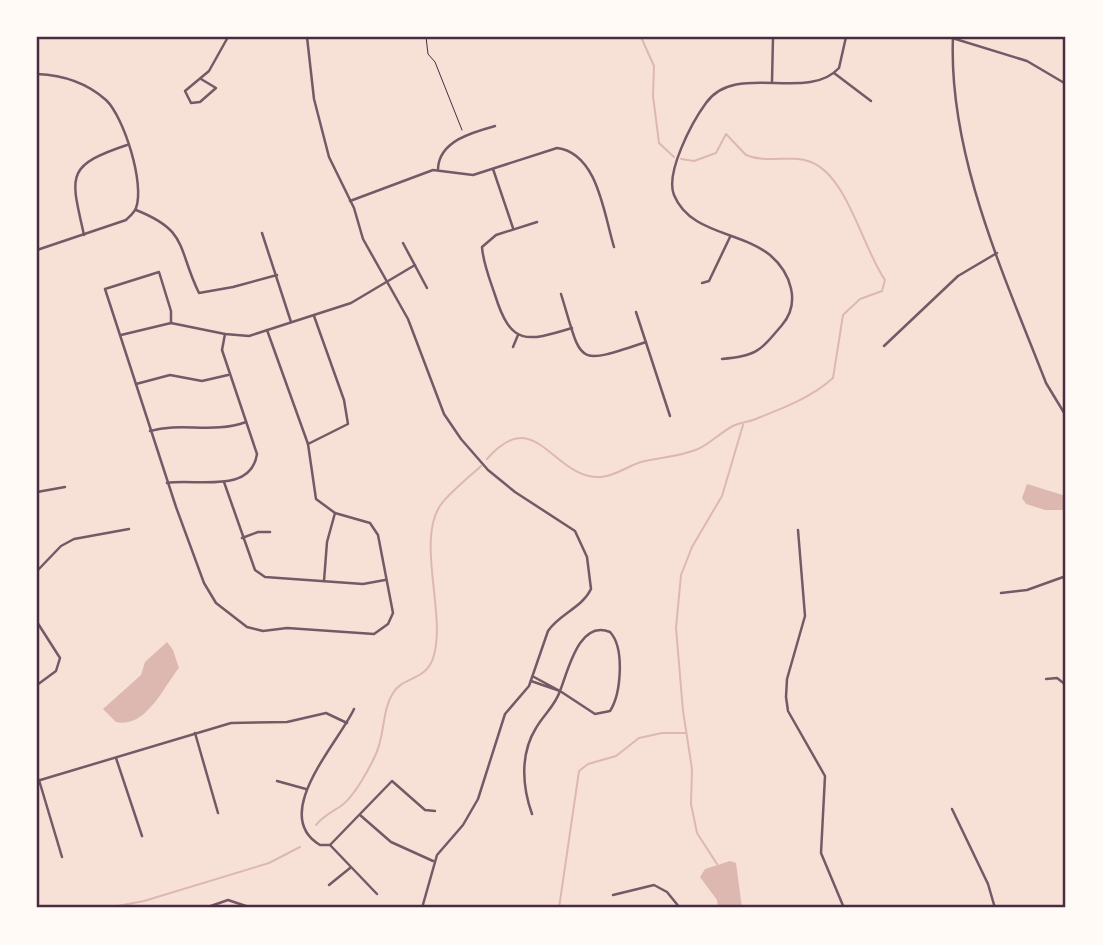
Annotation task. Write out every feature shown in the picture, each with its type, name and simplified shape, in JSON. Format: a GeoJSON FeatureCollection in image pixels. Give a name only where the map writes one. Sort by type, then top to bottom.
{"type":"FeatureCollection","features":[{"type":"Feature","properties":{"kind":"street"},"geometry":{"type":"LineString","coordinates":[[201,79],[216,88],[193,104],[185,96],[185,91],[201,79],[220,55],[228,37]]}},
{"type":"Feature","properties":{"kind":"street"},"geometry":{"type":"LineString","coordinates":[[307,37],[314,99],[334,169],[351,201],[363,239],[408,319],[444,414],[488,470],[516,492],[567,524],[581,539],[591,589],[584,600],[553,623],[525,694],[505,715],[478,799],[435,862],[422,908]]}},
{"type":"Feature","properties":{"kind":"street"},"geometry":{"type":"LineString","coordinates":[[772,82],[773,37]]}},
{"type":"Feature","properties":{"kind":"street"},"geometry":{"type":"LineString","coordinates":[[722,359],[759,352],[786,320],[794,298],[792,287],[770,256],[689,218],[674,197],[671,173],[707,100],[738,85],[772,82],[814,83],[834,73],[841,62],[846,37]]}},
{"type":"Feature","properties":{"kind":"street"},"geometry":{"type":"LineString","coordinates":[[1066,84],[1027,61],[951,37],[955,105],[963,156],[1046,383],[1066,416]]}},
{"type":"Feature","properties":{"kind":"street"},"geometry":{"type":"LineString","coordinates":[[834,73],[871,101]]}},
{"type":"Feature","properties":{"kind":"street"},"geometry":{"type":"LineString","coordinates":[[37,74],[68,78],[104,99],[117,113],[137,178],[136,210],[126,220],[37,250]]}},
{"type":"Feature","properties":{"kind":"street"},"geometry":{"type":"LineString","coordinates":[[438,169],[440,160],[450,146],[465,135],[495,126]]}},
{"type":"Feature","properties":{"kind":"street"},"geometry":{"type":"LineString","coordinates":[[84,235],[73,190],[77,174],[87,160],[128,144]]}},
{"type":"Feature","properties":{"kind":"street"},"geometry":{"type":"LineString","coordinates":[[351,201],[438,169],[466,175],[557,148],[576,155],[592,177],[614,247]]}},
{"type":"Feature","properties":{"kind":"street"},"geometry":{"type":"LineString","coordinates":[[493,169],[513,230]]}},
{"type":"Feature","properties":{"kind":"street"},"geometry":{"type":"LineString","coordinates":[[136,210],[171,228],[180,240],[199,293],[277,275]]}},
{"type":"Feature","properties":{"kind":"street"},"geometry":{"type":"LineString","coordinates":[[537,222],[491,237],[482,250],[501,315],[518,335],[537,339],[572,328]]}},
{"type":"Feature","properties":{"kind":"street"},"geometry":{"type":"LineString","coordinates":[[262,233],[291,322]]}},
{"type":"Feature","properties":{"kind":"street"},"geometry":{"type":"LineString","coordinates":[[702,283],[709,281],[730,237]]}},
{"type":"Feature","properties":{"kind":"street"},"geometry":{"type":"LineString","coordinates":[[403,243],[427,288]]}},
{"type":"Feature","properties":{"kind":"street"},"geometry":{"type":"LineString","coordinates":[[884,346],[958,275],[998,253]]}},
{"type":"Feature","properties":{"kind":"street"},"geometry":{"type":"LineString","coordinates":[[121,335],[171,323],[225,334],[248,335],[352,303],[415,265]]}},
{"type":"Feature","properties":{"kind":"street"},"geometry":{"type":"LineString","coordinates":[[171,323],[171,311],[159,272],[105,289],[167,483],[204,583],[216,603],[247,627],[262,631],[287,628],[374,634],[388,624],[393,613],[378,535],[370,523],[335,513],[316,499],[308,444],[267,330]]}},
{"type":"Feature","properties":{"kind":"street"},"geometry":{"type":"LineString","coordinates":[[561,294],[582,353],[593,358],[646,342]]}},
{"type":"Feature","properties":{"kind":"street"},"geometry":{"type":"LineString","coordinates":[[636,312],[670,416]]}},
{"type":"Feature","properties":{"kind":"street"},"geometry":{"type":"LineString","coordinates":[[308,444],[348,424],[344,400],[314,315]]}},
{"type":"Feature","properties":{"kind":"street"},"geometry":{"type":"LineString","coordinates":[[167,483],[185,480],[224,482],[249,472],[255,464],[257,454],[222,351],[225,334]]}},
{"type":"Feature","properties":{"kind":"street"},"geometry":{"type":"LineString","coordinates":[[513,348],[518,335]]}},
{"type":"Feature","properties":{"kind":"street"},"geometry":{"type":"LineString","coordinates":[[136,384],[170,375],[202,381],[229,374]]}},
{"type":"Feature","properties":{"kind":"street"},"geometry":{"type":"LineString","coordinates":[[150,431],[162,427],[218,429],[246,422]]}},
{"type":"Feature","properties":{"kind":"street"},"geometry":{"type":"LineString","coordinates":[[224,482],[255,570],[265,577],[363,584],[385,580]]}},
{"type":"Feature","properties":{"kind":"street"},"geometry":{"type":"LineString","coordinates":[[37,492],[65,487]]}},
{"type":"Feature","properties":{"kind":"street"},"geometry":{"type":"LineString","coordinates":[[324,581],[327,542],[335,513]]}},
{"type":"Feature","properties":{"kind":"street"},"geometry":{"type":"LineString","coordinates":[[37,571],[61,546],[74,539],[129,528]]}},
{"type":"Feature","properties":{"kind":"street"},"geometry":{"type":"LineString","coordinates":[[798,530],[805,616],[787,679],[786,697],[788,711],[825,776],[821,853],[844,908]]}},
{"type":"Feature","properties":{"kind":"street"},"geometry":{"type":"LineString","coordinates":[[242,538],[258,532],[270,532]]}},
{"type":"Feature","properties":{"kind":"street"},"geometry":{"type":"LineString","coordinates":[[1001,593],[1027,590],[1066,576]]}},
{"type":"Feature","properties":{"kind":"street"},"geometry":{"type":"LineString","coordinates":[[37,622],[60,658],[55,671],[37,685]]}},
{"type":"Feature","properties":{"kind":"street"},"geometry":{"type":"LineString","coordinates":[[532,679],[559,691],[595,714],[610,711],[617,692],[618,647],[610,632],[596,630],[587,634],[571,660],[559,691],[553,708],[534,731],[522,776],[532,814]]}},
{"type":"Feature","properties":{"kind":"street"},"geometry":{"type":"LineString","coordinates":[[1046,679],[1057,678],[1066,685]]}},
{"type":"Feature","properties":{"kind":"street"},"geometry":{"type":"LineString","coordinates":[[354,709],[306,789],[301,811],[304,829],[314,841],[330,845],[377,894]]}},
{"type":"Feature","properties":{"kind":"street"},"geometry":{"type":"LineString","coordinates":[[62,857],[38,780],[231,723],[287,722],[317,713],[335,716],[347,723]]}},
{"type":"Feature","properties":{"kind":"street"},"geometry":{"type":"LineString","coordinates":[[195,733],[218,813]]}},
{"type":"Feature","properties":{"kind":"street"},"geometry":{"type":"LineString","coordinates":[[116,758],[142,836]]}},
{"type":"Feature","properties":{"kind":"street"},"geometry":{"type":"LineString","coordinates":[[330,845],[392,781],[425,810],[435,811]]}},
{"type":"Feature","properties":{"kind":"street"},"geometry":{"type":"LineString","coordinates":[[277,782],[306,789]]}},
{"type":"Feature","properties":{"kind":"street"},"geometry":{"type":"LineString","coordinates":[[952,809],[988,884],[995,908]]}},
{"type":"Feature","properties":{"kind":"street"},"geometry":{"type":"LineString","coordinates":[[360,815],[391,842],[435,862]]}},
{"type":"Feature","properties":{"kind":"street"},"geometry":{"type":"LineString","coordinates":[[329,885],[350,868]]}},
{"type":"Feature","properties":{"kind":"street"},"geometry":{"type":"LineString","coordinates":[[613,895],[654,885],[667,892],[680,908]]}},
{"type":"Feature","properties":{"kind":"street"},"geometry":{"type":"LineString","coordinates":[[205,908],[228,900],[252,908]]}},
{"type":"Feature","properties":{"kind":"path"},"geometry":{"type":"LineString","coordinates":[[426,37],[428,54],[435,62],[465,135]]}},
{"type":"Feature","properties":{"kind":"shaded area"},"geometry":{"type":"Polygon","coordinates":[[[1027,484],[1066,496],[1066,510],[1045,510],[1026,504],[1022,498],[1027,484]]]}},
{"type":"Feature","properties":{"kind":"shaded area"},"geometry":{"type":"Polygon","coordinates":[[[167,642],[179,668],[145,713],[127,722],[116,722],[103,709],[141,675],[145,662],[167,642]]]}},
{"type":"Feature","properties":{"kind":"shaded area"},"geometry":{"type":"Polygon","coordinates":[[[730,861],[736,863],[742,908],[718,908],[717,900],[700,877],[705,869],[730,861]]]}},
{"type":"Feature","properties":{"kind":"waterway"},"geometry":{"type":"LineString","coordinates":[[641,37],[654,66],[653,96],[659,143],[674,157]]}},
{"type":"Feature","properties":{"kind":"waterway"},"geometry":{"type":"LineString","coordinates":[[487,459],[504,444],[519,438],[532,440],[584,475],[606,476],[641,462],[698,449],[733,426],[785,407],[833,378],[843,315],[860,299],[882,291],[885,280],[835,182],[824,170],[811,162],[762,159],[746,155],[726,134],[716,153],[694,161],[681,159]]}},
{"type":"Feature","properties":{"kind":"waterway"},"geometry":{"type":"LineString","coordinates":[[717,864],[697,833],[691,804],[692,769],[683,711],[676,628],[681,575],[692,547],[722,496],[743,425]]}},
{"type":"Feature","properties":{"kind":"waterway"},"geometry":{"type":"LineString","coordinates":[[316,825],[346,802],[365,775],[379,746],[387,707],[393,693],[431,664],[437,638],[431,555],[434,518],[446,498],[481,466]]}},
{"type":"Feature","properties":{"kind":"waterway"},"geometry":{"type":"LineString","coordinates":[[559,908],[579,771],[588,764],[616,756],[639,738],[662,733],[686,733]]}},
{"type":"Feature","properties":{"kind":"waterway"},"geometry":{"type":"LineString","coordinates":[[107,908],[144,901],[269,863],[300,847]]}}]}
